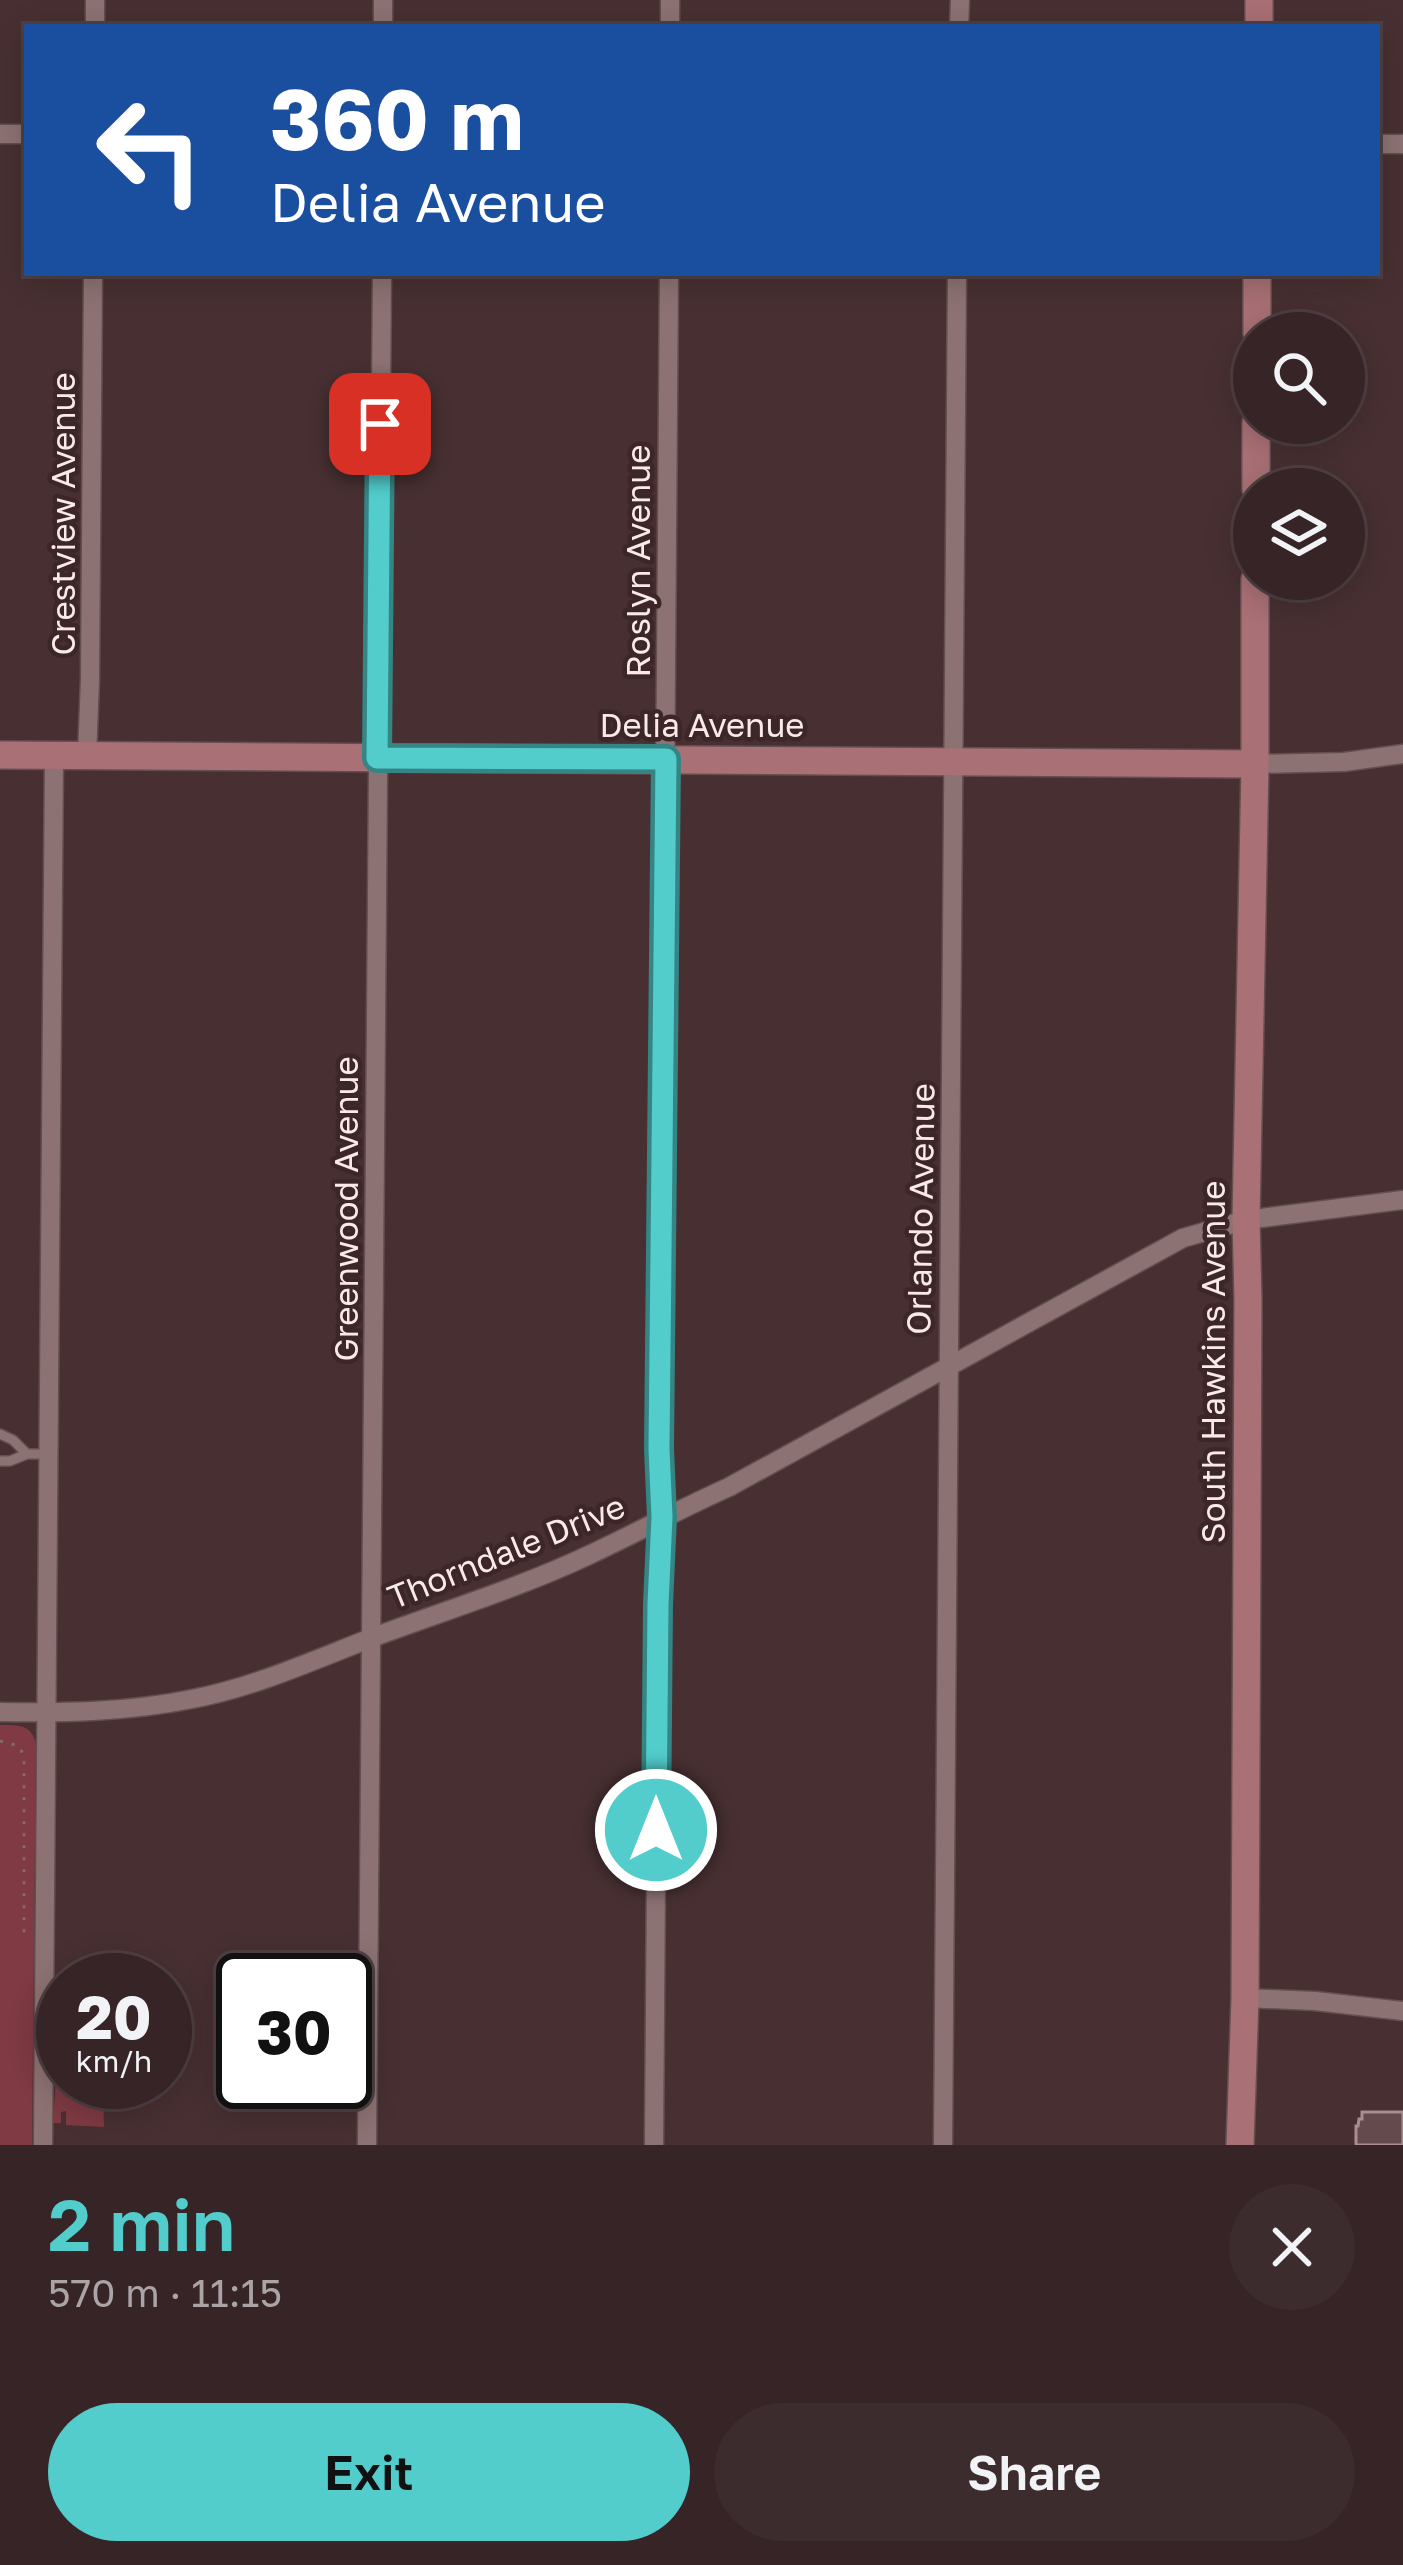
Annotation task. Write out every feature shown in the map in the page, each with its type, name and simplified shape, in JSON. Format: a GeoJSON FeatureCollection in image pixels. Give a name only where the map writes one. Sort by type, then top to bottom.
{"type":"FeatureCollection","features":[{"type":"Feature","properties":{"kind":"main road"},"geometry":{"type":"LineString","coordinates":[[1257,276],[1257,312]]}},
{"type":"Feature","properties":{"kind":"main road","name":"South Hawkins Avenue"},"geometry":{"type":"LineString","coordinates":[[1240,2145],[1255,600]]}},
{"type":"Feature","properties":{"kind":"main road","name":"Delia Avenue"},"geometry":{"type":"LineString","coordinates":[[0,755],[1255,764]]}},
{"type":"Feature","properties":{"kind":"street","name":"Crestview Avenue"},"geometry":{"type":"LineString","coordinates":[[86,756],[93,276]]}},
{"type":"Feature","properties":{"kind":"street","name":"Greenwood Avenue"},"geometry":{"type":"LineString","coordinates":[[367,2145],[382,276]]}},
{"type":"Feature","properties":{"kind":"street","name":"Roslyn Avenue"},"geometry":{"type":"LineString","coordinates":[[654,2145],[669,276]]}},
{"type":"Feature","properties":{"kind":"street","name":"Orlando Avenue"},"geometry":{"type":"LineString","coordinates":[[943,2145],[957,276]]}},
{"type":"Feature","properties":{"kind":"street","name":"Delia Avenue"},"geometry":{"type":"LineString","coordinates":[[1255,764],[1344,762],[1403,754]]}},
{"type":"Feature","properties":{"kind":"street"},"geometry":{"type":"LineString","coordinates":[[43,2145],[54,756]]}},
{"type":"Feature","properties":{"kind":"street","name":"Thorndale Drive"},"geometry":{"type":"LineString","coordinates":[[0,1712],[120,1710],[198,1699],[526,1582],[729,1487],[1183,1238],[1246,1220],[1403,1200]]}},
{"type":"Feature","properties":{"kind":"street"},"geometry":{"type":"LineString","coordinates":[[1245,1998],[1403,2011]]}},
{"type":"Feature","properties":{"kind":"lane"},"geometry":{"type":"LineString","coordinates":[[0,1434],[27,1454]]}},
{"type":"Feature","properties":{"kind":"lane"},"geometry":{"type":"LineString","coordinates":[[0,1461],[48,1454]]}},
{"type":"Feature","properties":{"kind":"path"},"geometry":{"type":"LineString","coordinates":[[0,1741],[19,1746],[24,1756],[24,1934]]}},
{"type":"Feature","properties":{"kind":"shaded area"},"geometry":{"type":"Polygon","coordinates":[[[0,1725],[27,1729],[36,1743],[32,2145],[0,2145],[0,1725]]]}},
{"type":"Feature","properties":{"kind":"shaded area"},"geometry":{"type":"Polygon","coordinates":[[[54,2109],[104,2109],[104,2127],[66,2125],[66,2111],[61,2112],[61,2123],[53,2123],[54,2109]]]}},
{"type":"Feature","properties":{"kind":"building"},"geometry":{"type":"Polygon","coordinates":[[[1362,2112],[1403,2112],[1403,2145],[1356,2145],[1362,2112]]]}},
{"type":"Feature","properties":{"kind":"route"},"geometry":{"type":"LineString","coordinates":[[380,424],[377,758],[666,759],[656,1830]]}}]}
